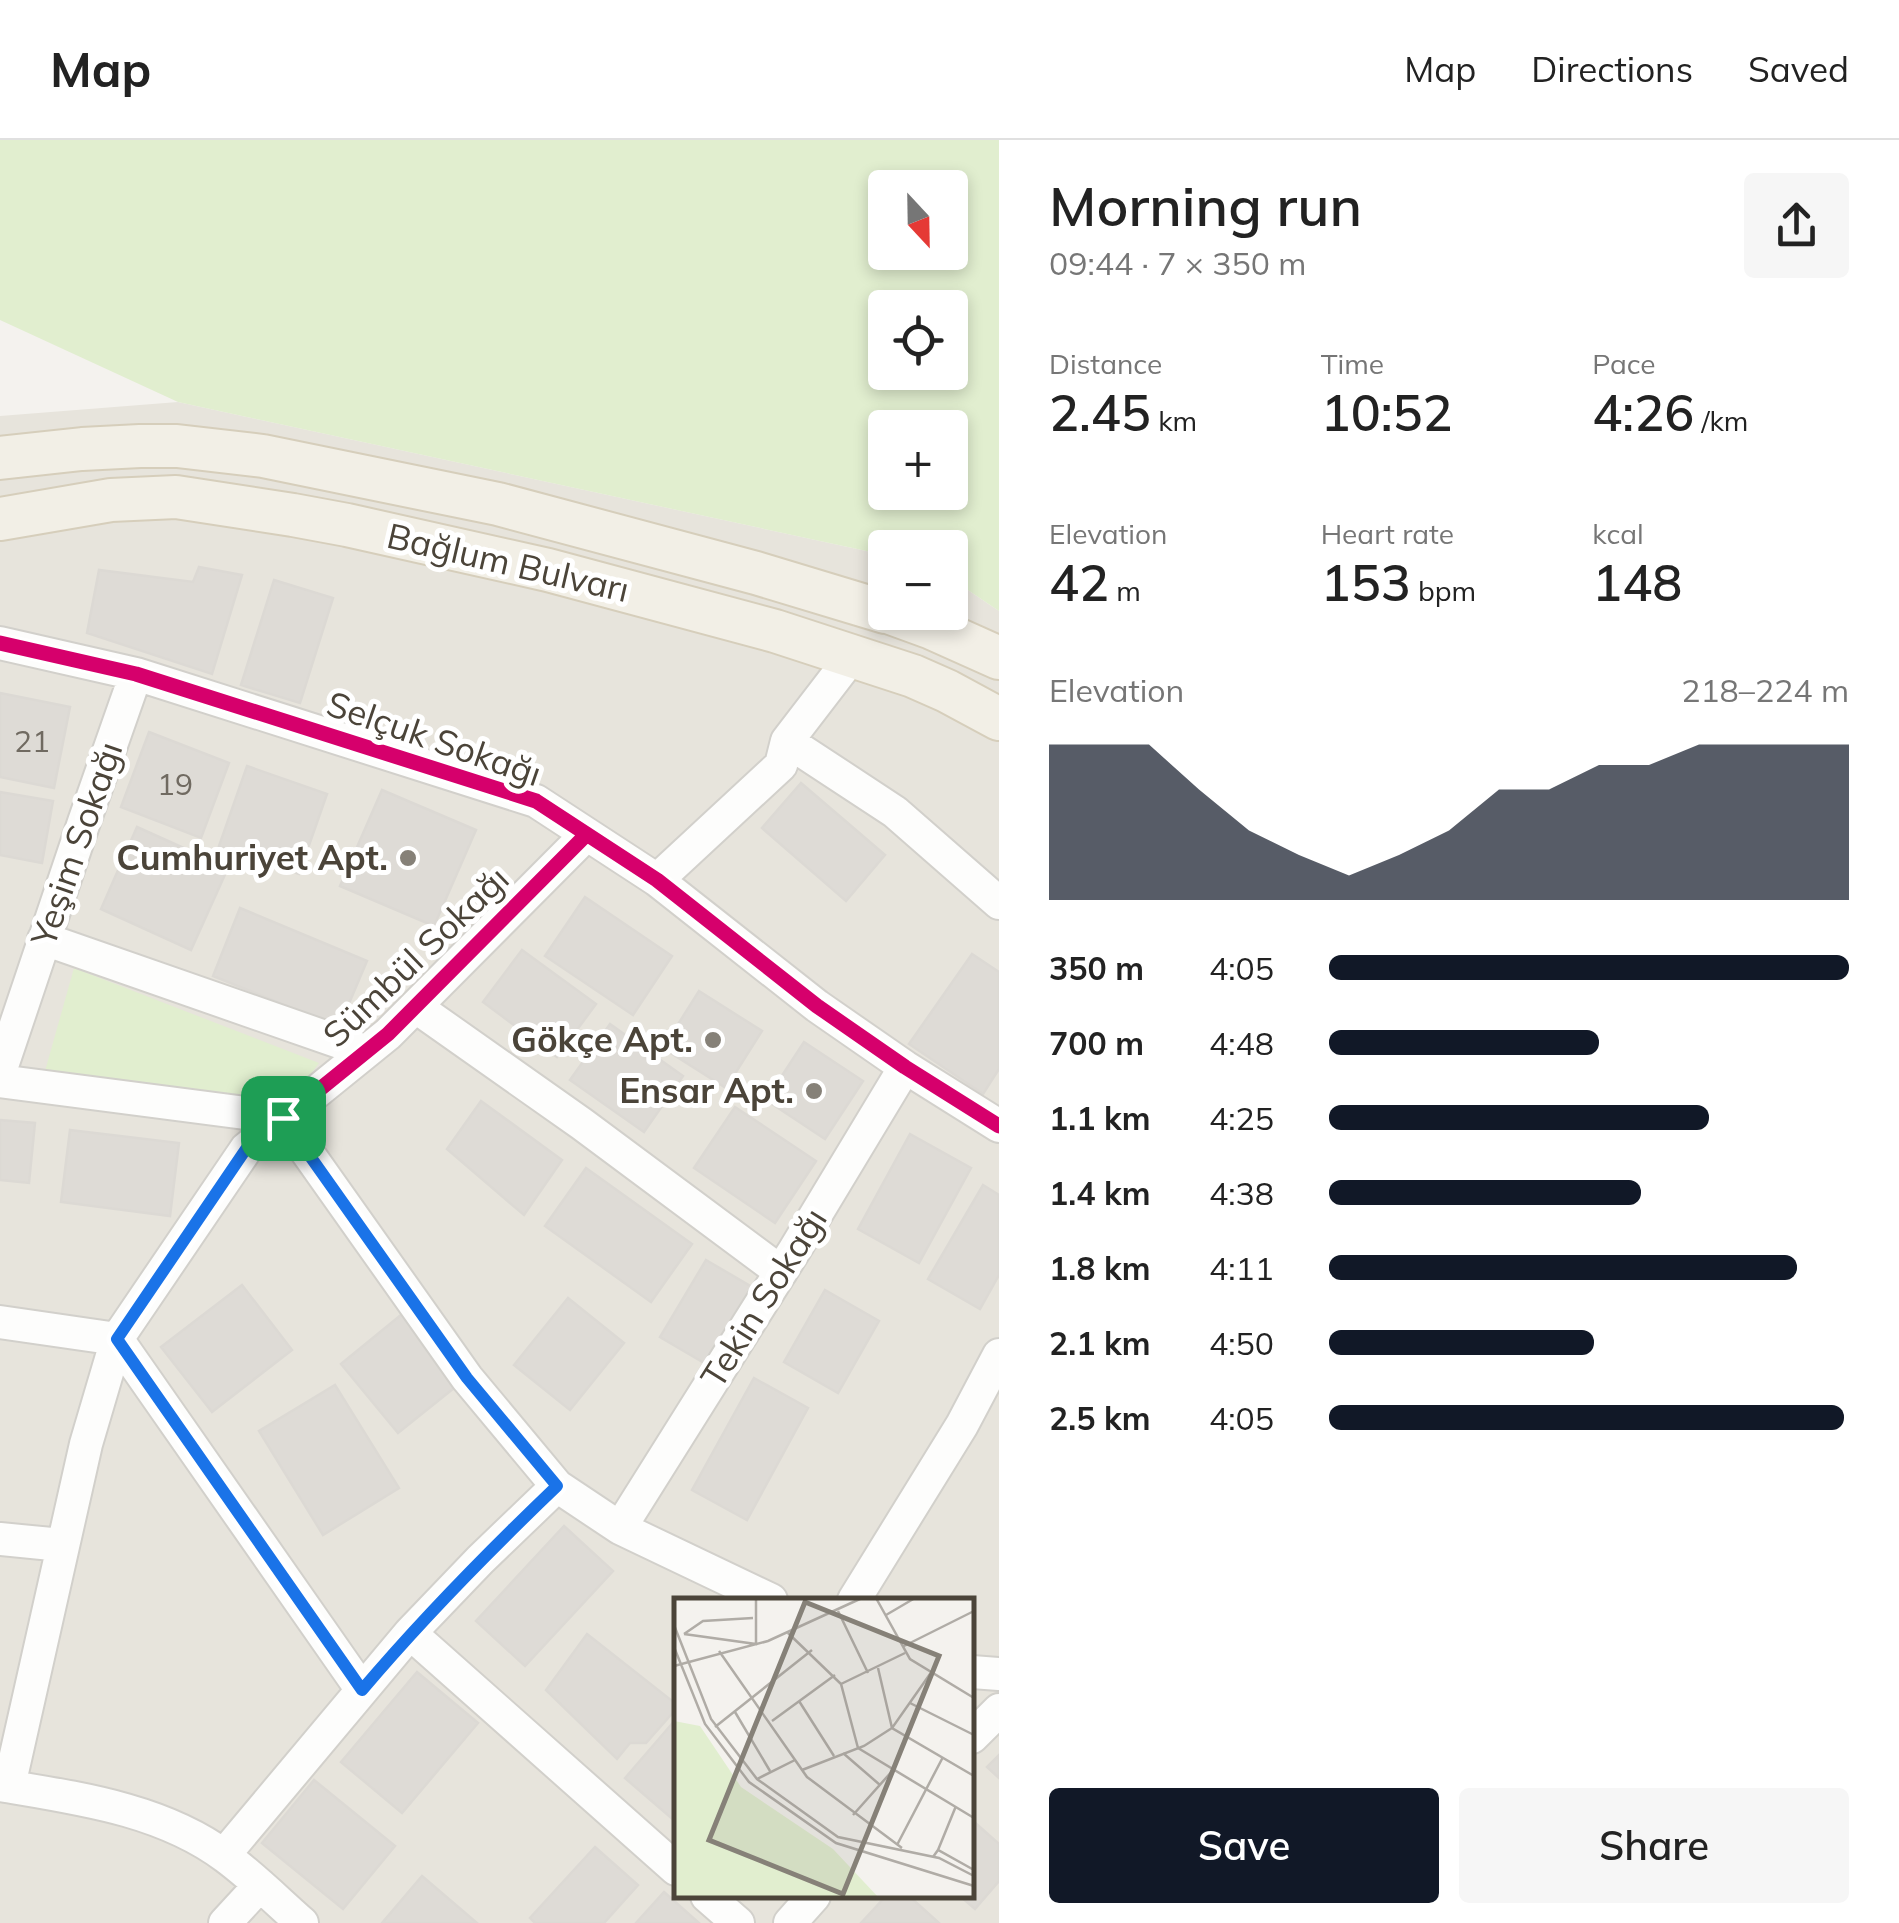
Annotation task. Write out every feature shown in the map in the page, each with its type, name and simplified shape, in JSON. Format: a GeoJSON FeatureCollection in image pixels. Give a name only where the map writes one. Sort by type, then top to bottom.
{"type":"FeatureCollection","features":[{"type":"Feature","properties":{"kind":"main road","name":"Bağlum Bulvarı"},"geometry":{"type":"LineString","coordinates":[[0,458],[140,446],[263,456],[498,504],[868,607]]}},
{"type":"Feature","properties":{"kind":"main road","name":"Bağlum Bulvarı"},"geometry":{"type":"LineString","coordinates":[[0,519],[111,500],[176,498],[293,514],[548,570],[775,630],[947,690],[999,719]]}},
{"type":"Feature","properties":{"kind":"main road","name":"Bağlum Bulvarı"},"geometry":{"type":"LineString","coordinates":[[936,630],[999,658]]}},
{"type":"Feature","properties":{"kind":"street","name":"Selçuk Sokağı"},"geometry":{"type":"LineString","coordinates":[[0,643],[136,674],[536,801],[657,880],[817,1006],[999,1126]]}},
{"type":"Feature","properties":{"kind":"street"},"geometry":{"type":"LineString","coordinates":[[657,880],[782,765],[787,741],[853,655]]}},
{"type":"Feature","properties":{"kind":"street","name":"Yeşim Sokağı"},"geometry":{"type":"LineString","coordinates":[[0,1072],[136,674]]}},
{"type":"Feature","properties":{"kind":"street"},"geometry":{"type":"LineString","coordinates":[[787,741],[895,812],[999,902]]}},
{"type":"Feature","properties":{"kind":"street","name":"Sümbül Sokağı"},"geometry":{"type":"LineString","coordinates":[[5,1785],[86,1444],[117,1339],[246,1149],[388,1034],[586,835]]}},
{"type":"Feature","properties":{"kind":"street"},"geometry":{"type":"LineString","coordinates":[[44,939],[365,1051]]}},
{"type":"Feature","properties":{"kind":"street"},"geometry":{"type":"LineString","coordinates":[[416,1006],[781,1272]]}},
{"type":"Feature","properties":{"kind":"street","name":"Tekin Sokağı"},"geometry":{"type":"LineString","coordinates":[[620,1528],[905,1067]]}},
{"type":"Feature","properties":{"kind":"street"},"geometry":{"type":"LineString","coordinates":[[0,1080],[283,1118],[467,1378],[557,1486],[620,1528],[766,1598]]}},
{"type":"Feature","properties":{"kind":"street"},"geometry":{"type":"LineString","coordinates":[[0,1322],[117,1339],[362,1690]]}},
{"type":"Feature","properties":{"kind":"street"},"geometry":{"type":"LineString","coordinates":[[855,1598],[962,1425],[999,1355]]}},
{"type":"Feature","properties":{"kind":"street"},"geometry":{"type":"LineString","coordinates":[[224,1855],[410,1634],[557,1486]]}},
{"type":"Feature","properties":{"kind":"street"},"geometry":{"type":"LineString","coordinates":[[0,1539],[62,1546]]}},
{"type":"Feature","properties":{"kind":"street"},"geometry":{"type":"LineString","coordinates":[[410,1634],[674,1867]]}},
{"type":"Feature","properties":{"kind":"street"},"geometry":{"type":"LineString","coordinates":[[974,1672],[999,1674]]}},
{"type":"Feature","properties":{"kind":"street"},"geometry":{"type":"LineString","coordinates":[[974,1735],[999,1710]]}},
{"type":"Feature","properties":{"kind":"street"},"geometry":{"type":"LineString","coordinates":[[5,1785],[87,1800],[178,1829],[224,1855],[302,1923]]}},
{"type":"Feature","properties":{"kind":"street"},"geometry":{"type":"LineString","coordinates":[[226,1923],[260,1885]]}},
{"type":"Feature","properties":{"kind":"street"},"geometry":{"type":"LineString","coordinates":[[709,1898],[738,1923]]}},
{"type":"Feature","properties":{"kind":"street"},"geometry":{"type":"LineString","coordinates":[[790,1923],[812,1898]]}},
{"type":"Feature","properties":{"kind":"shaded area"},"geometry":{"type":"Polygon","coordinates":[[[178,402],[868,551],[868,630],[968,630],[968,590],[999,611],[999,1923],[0,1923],[0,416],[178,402]]]}},
{"type":"Feature","properties":{"kind":"green space"},"geometry":{"type":"Polygon","coordinates":[[[0,140],[999,140],[999,611],[968,590],[968,530],[868,530],[868,551],[178,402],[0,320],[0,140]]]}},
{"type":"Feature","properties":{"kind":"green space"},"geometry":{"type":"Polygon","coordinates":[[[74,968],[319,1063],[299,1090],[276,1100],[45,1071],[74,968]]]}},
{"type":"Feature","properties":{"kind":"building"},"geometry":{"type":"Polygon","coordinates":[[[199,567],[242,575],[212,674],[87,633],[99,570],[193,582],[199,567]]]}},
{"type":"Feature","properties":{"kind":"building"},"geometry":{"type":"Polygon","coordinates":[[[274,580],[333,598],[300,703],[241,685],[274,580]]]}},
{"type":"Feature","properties":{"kind":"building"},"geometry":{"type":"Polygon","coordinates":[[[0,693],[70,707],[54,788],[0,777],[0,693]]]}},
{"type":"Feature","properties":{"kind":"building"},"geometry":{"type":"Polygon","coordinates":[[[149,732],[229,763],[201,838],[121,807],[149,732]]]}},
{"type":"Feature","properties":{"kind":"building"},"geometry":{"type":"Polygon","coordinates":[[[247,766],[327,794],[299,874],[219,846],[247,766]]]}},
{"type":"Feature","properties":{"kind":"building"},"geometry":{"type":"Polygon","coordinates":[[[801,783],[885,855],[846,901],[762,828],[801,783]]]}},
{"type":"Feature","properties":{"kind":"building","name":"Cumhuriyet Apt."},"geometry":{"type":"Polygon","coordinates":[[[382,790],[476,830],[434,926],[340,886],[382,790]]]}},
{"type":"Feature","properties":{"kind":"building"},"geometry":{"type":"Polygon","coordinates":[[[0,792],[53,801],[42,863],[0,855],[0,792]]]}},
{"type":"Feature","properties":{"kind":"building"},"geometry":{"type":"Polygon","coordinates":[[[137,827],[228,868],[191,950],[101,909],[137,827]]]}},
{"type":"Feature","properties":{"kind":"building"},"geometry":{"type":"Polygon","coordinates":[[[585,897],[672,956],[633,1015],[545,956],[585,897]]]}},
{"type":"Feature","properties":{"kind":"building"},"geometry":{"type":"Polygon","coordinates":[[[240,908],[367,961],[339,1027],[213,976],[240,908]]]}},
{"type":"Feature","properties":{"kind":"building"},"geometry":{"type":"Polygon","coordinates":[[[522,950],[596,1004],[557,1057],[483,1002],[522,950]]]}},
{"type":"Feature","properties":{"kind":"building"},"geometry":{"type":"Polygon","coordinates":[[[972,954],[999,972],[999,1069],[983,1094],[909,1044],[972,954]]]}},
{"type":"Feature","properties":{"kind":"building","name":"Gökçe Apt."},"geometry":{"type":"Polygon","coordinates":[[[699,991],[762,1031],[726,1088],[663,1048],[699,991]]]}},
{"type":"Feature","properties":{"kind":"building"},"geometry":{"type":"Polygon","coordinates":[[[610,1024],[683,1076],[644,1132],[570,1080],[610,1024]]]}},
{"type":"Feature","properties":{"kind":"building","name":"Ensar Apt."},"geometry":{"type":"Polygon","coordinates":[[[804,1042],[863,1081],[825,1139],[766,1100],[804,1042]]]}},
{"type":"Feature","properties":{"kind":"building"},"geometry":{"type":"Polygon","coordinates":[[[481,1101],[562,1160],[524,1215],[447,1149],[481,1101]]]}},
{"type":"Feature","properties":{"kind":"building"},"geometry":{"type":"Polygon","coordinates":[[[735,1107],[816,1161],[775,1223],[694,1168],[735,1107]]]}},
{"type":"Feature","properties":{"kind":"building"},"geometry":{"type":"Polygon","coordinates":[[[0,1120],[35,1123],[29,1183],[0,1180],[0,1120]]]}},
{"type":"Feature","properties":{"kind":"building"},"geometry":{"type":"Polygon","coordinates":[[[70,1130],[179,1143],[170,1216],[61,1202],[70,1130]]]}},
{"type":"Feature","properties":{"kind":"building"},"geometry":{"type":"Polygon","coordinates":[[[910,1134],[971,1168],[919,1263],[858,1229],[910,1134]]]}},
{"type":"Feature","properties":{"kind":"building"},"geometry":{"type":"Polygon","coordinates":[[[586,1168],[692,1244],[651,1302],[545,1226],[586,1168]]]}},
{"type":"Feature","properties":{"kind":"building"},"geometry":{"type":"Polygon","coordinates":[[[983,1185],[999,1195],[999,1275],[980,1309],[928,1279],[983,1185]]]}},
{"type":"Feature","properties":{"kind":"building"},"geometry":{"type":"Polygon","coordinates":[[[706,1260],[752,1287],[706,1364],[660,1337],[706,1260]]]}},
{"type":"Feature","properties":{"kind":"building"},"geometry":{"type":"Polygon","coordinates":[[[242,1285],[292,1350],[212,1412],[161,1347],[242,1285]]]}},
{"type":"Feature","properties":{"kind":"building"},"geometry":{"type":"Polygon","coordinates":[[[825,1290],[879,1321],[838,1393],[784,1362],[825,1290]]]}},
{"type":"Feature","properties":{"kind":"building"},"geometry":{"type":"Polygon","coordinates":[[[568,1298],[624,1343],[570,1410],[514,1365],[568,1298]]]}},
{"type":"Feature","properties":{"kind":"building"},"geometry":{"type":"Polygon","coordinates":[[[407,1310],[464,1380],[398,1433],[341,1364],[407,1310]]]}},
{"type":"Feature","properties":{"kind":"building"},"geometry":{"type":"Polygon","coordinates":[[[754,1378],[808,1408],[747,1520],[692,1490],[754,1378]]]}},
{"type":"Feature","properties":{"kind":"building"},"geometry":{"type":"Polygon","coordinates":[[[335,1385],[399,1488],[323,1535],[259,1431],[335,1385]]]}},
{"type":"Feature","properties":{"kind":"building"},"geometry":{"type":"Polygon","coordinates":[[[564,1526],[613,1571],[525,1666],[476,1621],[564,1526]]]}},
{"type":"Feature","properties":{"kind":"building"},"geometry":{"type":"Polygon","coordinates":[[[587,1634],[674,1702],[674,1711],[646,1743],[630,1743],[617,1759],[546,1690],[587,1634]]]}},
{"type":"Feature","properties":{"kind":"building"},"geometry":{"type":"Polygon","coordinates":[[[417,1672],[478,1723],[402,1813],[341,1762],[417,1672]]]}},
{"type":"Feature","properties":{"kind":"building"},"geometry":{"type":"Polygon","coordinates":[[[674,1721],[674,1820],[625,1778],[674,1721]]]}},
{"type":"Feature","properties":{"kind":"building"},"geometry":{"type":"Polygon","coordinates":[[[999,1755],[999,1778],[987,1767],[999,1755]]]}},
{"type":"Feature","properties":{"kind":"building"},"geometry":{"type":"Polygon","coordinates":[[[314,1780],[395,1846],[343,1909],[262,1843],[314,1780]]]}},
{"type":"Feature","properties":{"kind":"building"},"geometry":{"type":"Polygon","coordinates":[[[974,1822],[999,1844],[999,1881],[975,1909],[962,1898],[974,1898],[974,1822]]]}},
{"type":"Feature","properties":{"kind":"building"},"geometry":{"type":"Polygon","coordinates":[[[595,1847],[638,1885],[604,1923],[535,1923],[530,1918],[595,1847]]]}},
{"type":"Feature","properties":{"kind":"building"},"geometry":{"type":"Polygon","coordinates":[[[422,1876],[477,1923],[382,1923],[422,1876]]]}},
{"type":"Feature","properties":{"kind":"building"},"geometry":{"type":"Polygon","coordinates":[[[664,1892],[699,1923],[636,1923],[664,1892]]]}},
{"type":"Feature","properties":{"kind":"building"},"geometry":{"type":"Polygon","coordinates":[[[884,1898],[911,1898],[939,1923],[861,1923],[884,1898]]]}},
{"type":"Feature","properties":{"kind":"cycle path"},"geometry":{"type":"LineString","coordinates":[[0,643],[136,674],[536,801],[657,880],[817,1006],[999,1126]]}},
{"type":"Feature","properties":{"kind":"cycle path"},"geometry":{"type":"LineString","coordinates":[[362,1690],[117,1339],[246,1149],[388,1034],[586,835]]}},
{"type":"Feature","properties":{"kind":"place","name":"Cumhuriyet Apt."},"geometry":{"type":"Point","coordinates":[408,858]}},
{"type":"Feature","properties":{"kind":"place","name":"Gökçe Apt."},"geometry":{"type":"Point","coordinates":[713,1040]}},
{"type":"Feature","properties":{"kind":"place","name":"Ensar Apt."},"geometry":{"type":"Point","coordinates":[814,1091]}},
{"type":"Feature","properties":{"kind":"route"},"geometry":{"type":"LineString","coordinates":[[283,1118],[467,1378],[557,1486],[480,1560],[362,1690],[117,1339],[246,1149],[283,1118]]}}]}
